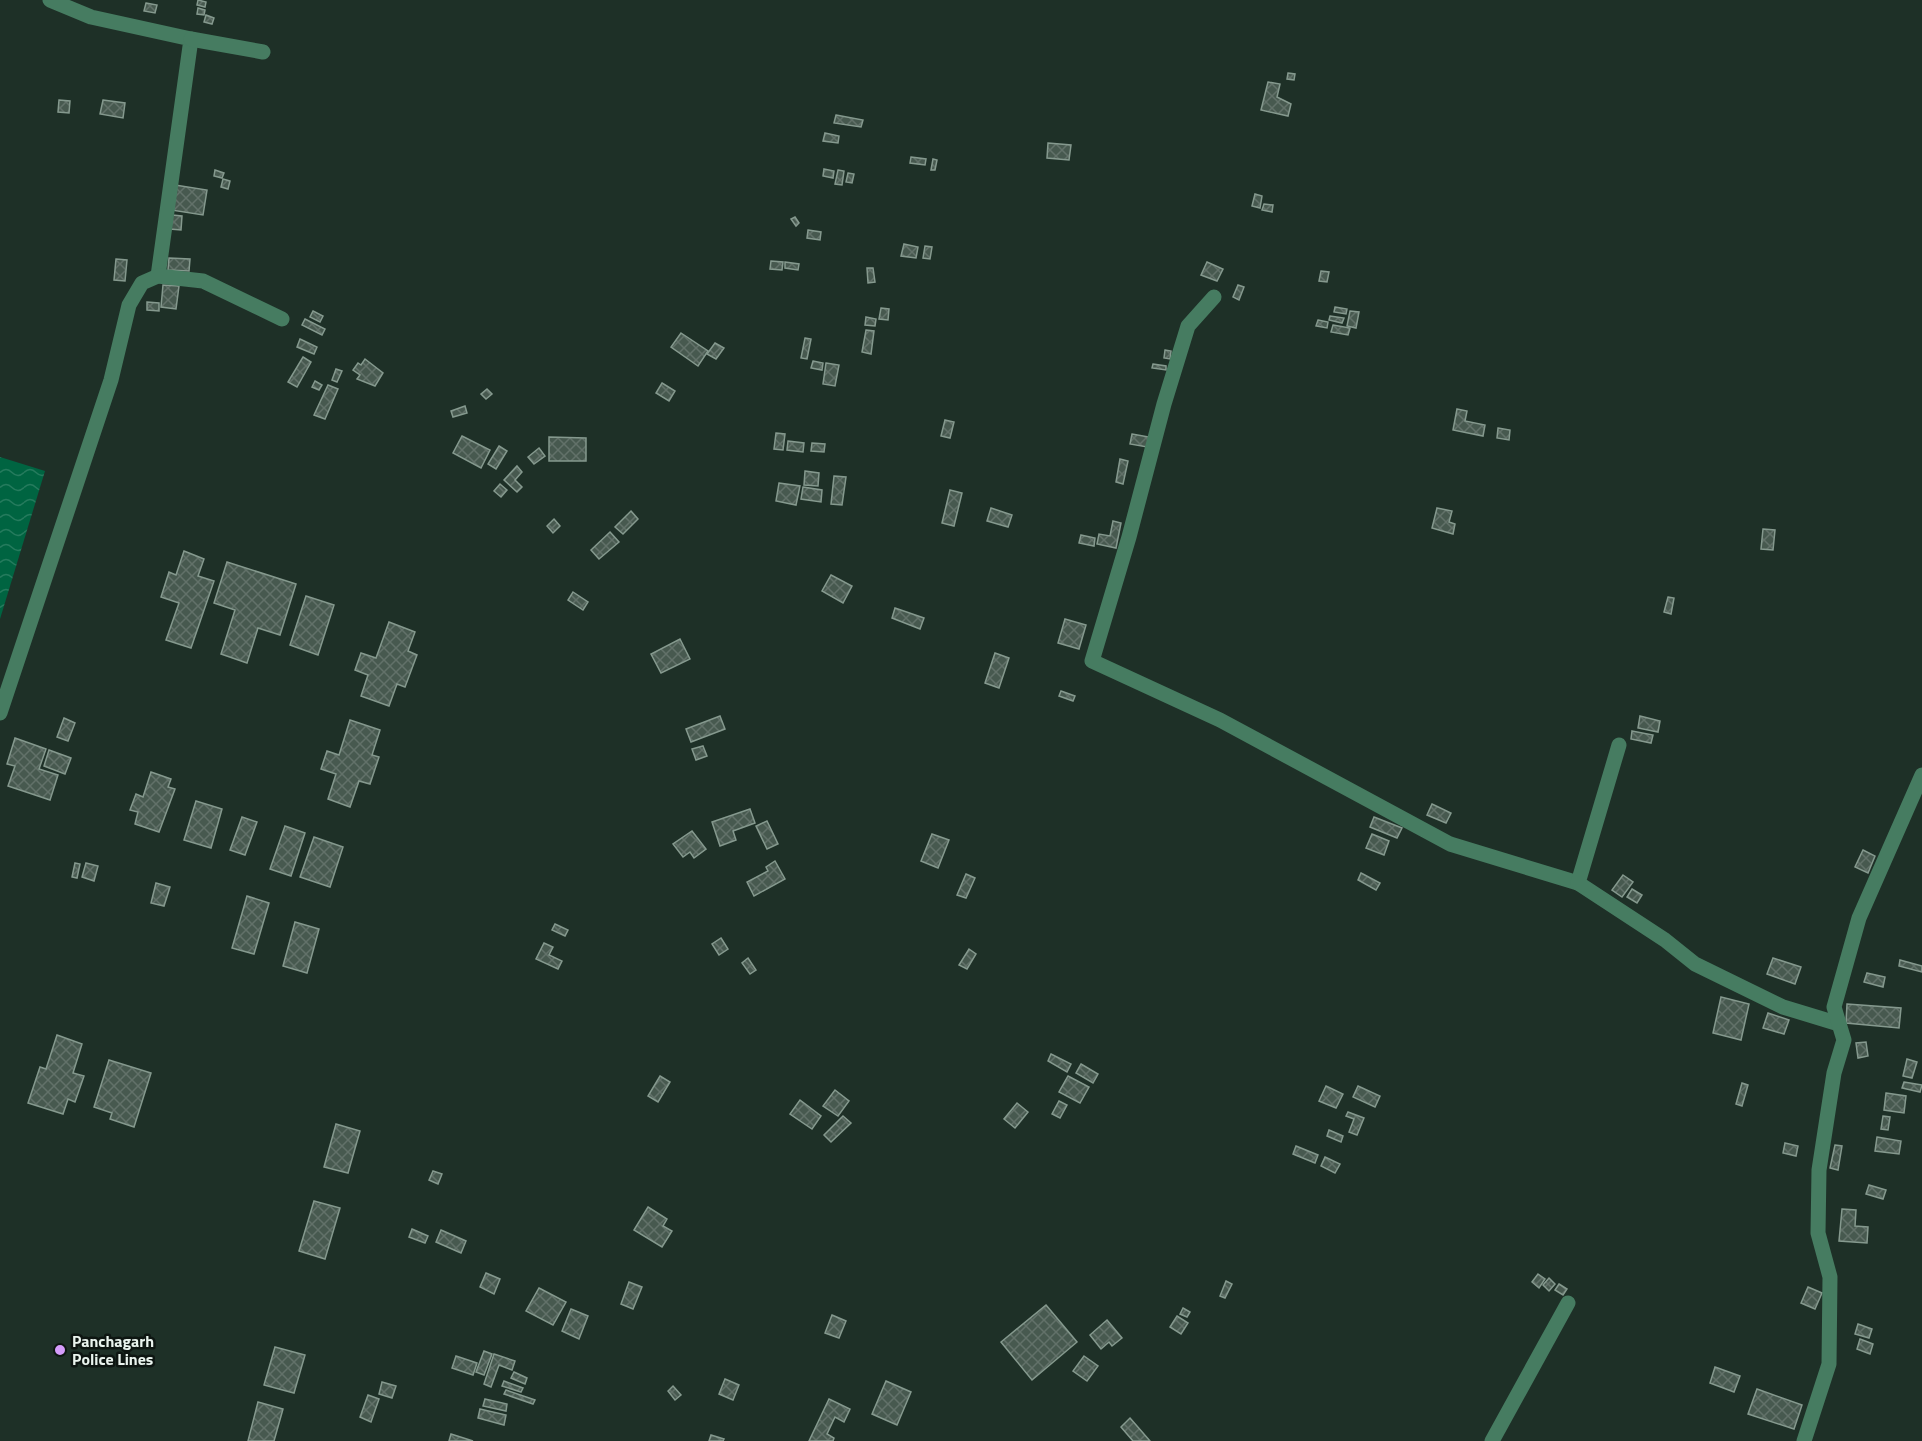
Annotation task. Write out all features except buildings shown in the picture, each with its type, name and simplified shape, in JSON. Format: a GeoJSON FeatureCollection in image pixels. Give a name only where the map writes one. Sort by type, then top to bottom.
{"type":"FeatureCollection","features":[{"type":"Feature","properties":{"kind":"street"},"geometry":{"type":"LineString","coordinates":[[50,0],[91,17],[262,52]]}},
{"type":"Feature","properties":{"kind":"street"},"geometry":{"type":"LineString","coordinates":[[158,276],[191,39]]}},
{"type":"Feature","properties":{"kind":"street"},"geometry":{"type":"LineString","coordinates":[[0,713],[111,380],[129,305],[142,283],[158,276],[203,280],[282,319]]}},
{"type":"Feature","properties":{"kind":"street"},"geometry":{"type":"LineString","coordinates":[[1214,297],[1188,326],[1092,661],[1220,720],[1450,844],[1578,883],[1665,940],[1695,964],[1783,1007],[1839,1024]]}},
{"type":"Feature","properties":{"kind":"street"},"geometry":{"type":"LineString","coordinates":[[1578,883],[1619,745]]}},
{"type":"Feature","properties":{"kind":"street"},"geometry":{"type":"LineString","coordinates":[[1804,1441],[1829,1364],[1830,1277],[1818,1233],[1819,1170],[1833,1073],[1844,1040],[1834,1007],[1859,918],[1922,775]]}},
{"type":"Feature","properties":{"kind":"street"},"geometry":{"type":"LineString","coordinates":[[1492,1441],[1568,1303]]}},
{"type":"Feature","properties":{"kind":"water"},"geometry":{"type":"Polygon","coordinates":[[[0,457],[45,471],[0,619],[0,457]]]}},
{"type":"Feature","properties":{"kind":"place","name":"Panchagarh Police Lines"},"geometry":{"type":"Point","coordinates":[60,1350]}}]}
